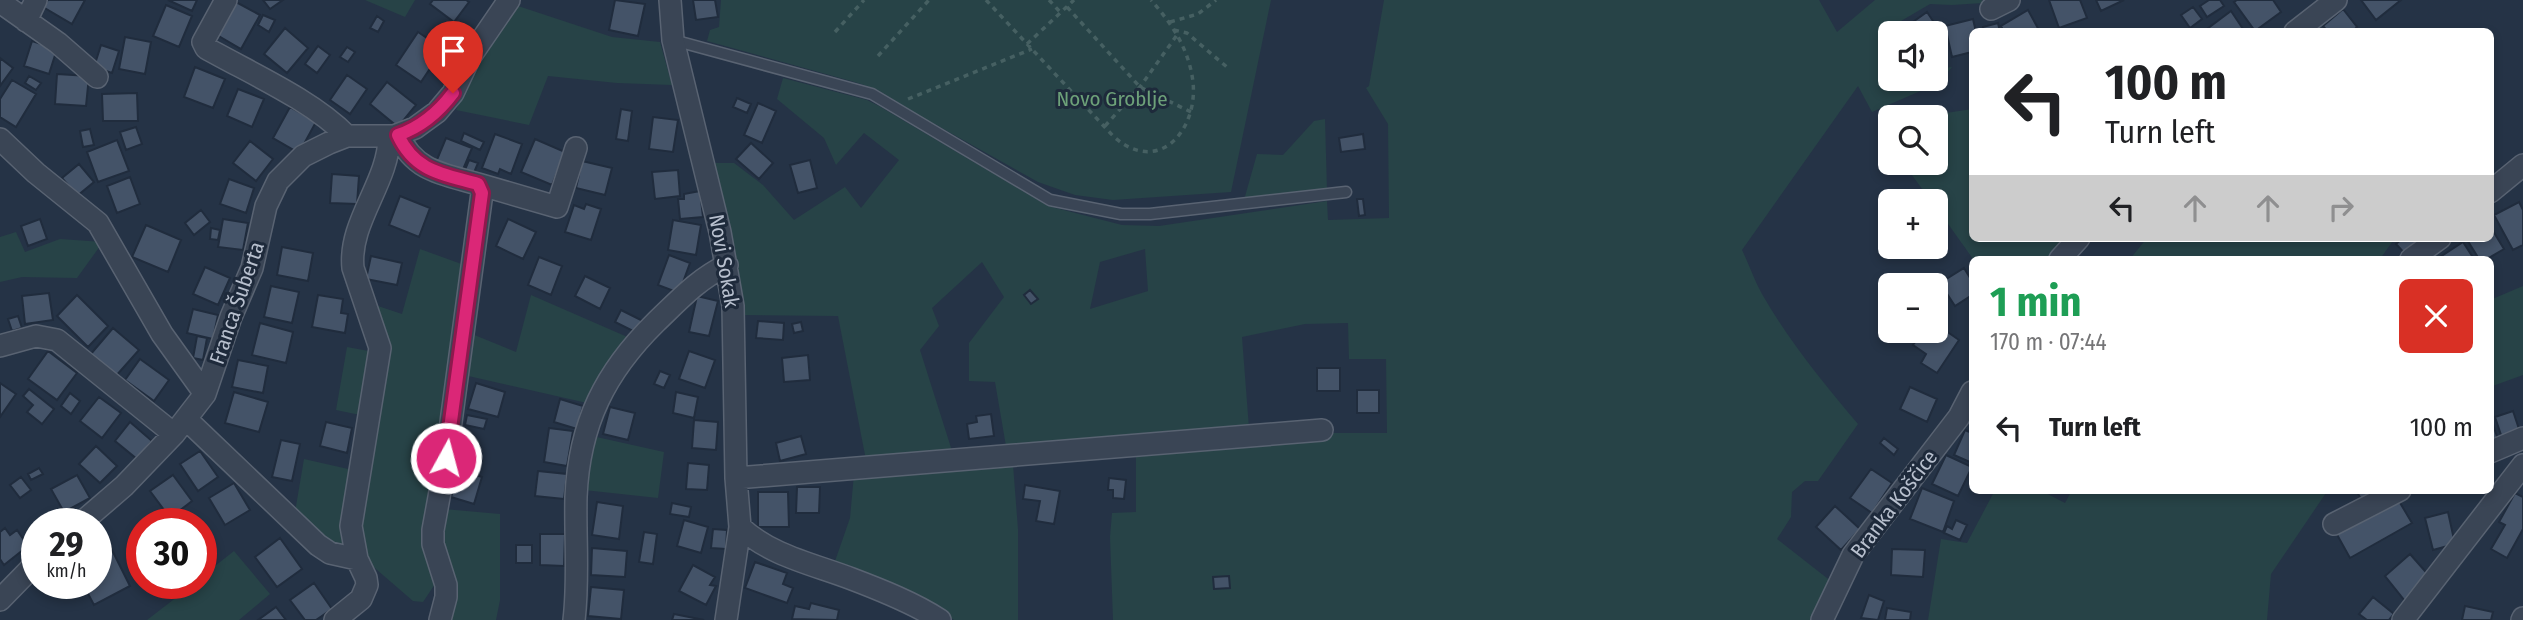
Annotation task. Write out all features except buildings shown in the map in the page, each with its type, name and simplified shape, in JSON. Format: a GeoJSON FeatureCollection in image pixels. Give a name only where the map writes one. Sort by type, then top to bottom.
{"type":"FeatureCollection","features":[{"type":"Feature","properties":{"kind":"street"},"geometry":{"type":"LineString","coordinates":[[26,21],[36,0]]}},
{"type":"Feature","properties":{"kind":"street"},"geometry":{"type":"LineString","coordinates":[[226,0],[203,42],[206,48],[314,109],[347,136]]}},
{"type":"Feature","properties":{"kind":"street"},"geometry":{"type":"LineString","coordinates":[[393,136],[420,125],[444,104],[453,93],[470,57],[509,0]]}},
{"type":"Feature","properties":{"kind":"street","name":"Novi Sokak"},"geometry":{"type":"LineString","coordinates":[[670,0],[673,40],[727,265],[733,306],[736,478],[740,527],[726,620]]}},
{"type":"Feature","properties":{"kind":"street"},"geometry":{"type":"LineString","coordinates":[[2300,28],[2336,0]]}},
{"type":"Feature","properties":{"kind":"street"},"geometry":{"type":"LineString","coordinates":[[0,2],[58,43],[97,77]]}},
{"type":"Feature","properties":{"kind":"street","name":"Franca Šuberta"},"geometry":{"type":"LineString","coordinates":[[98,508],[124,486],[180,427],[205,394],[231,317],[252,268],[262,219],[272,191],[286,171],[303,156],[347,136],[393,136]]}},
{"type":"Feature","properties":{"kind":"street"},"geometry":{"type":"LineString","coordinates":[[393,136],[422,166],[557,207],[576,148]]}},
{"type":"Feature","properties":{"kind":"street"},"geometry":{"type":"LineString","coordinates":[[335,620],[365,593],[366,578],[357,559],[351,526],[380,348],[352,268],[352,259],[359,229],[393,136]]}},
{"type":"Feature","properties":{"kind":"street"},"geometry":{"type":"LineString","coordinates":[[0,139],[36,173],[97,223],[162,334],[205,394]]}},
{"type":"Feature","properties":{"kind":"street"},"geometry":{"type":"LineString","coordinates":[[2494,189],[2523,165]]}},
{"type":"Feature","properties":{"kind":"street"},"geometry":{"type":"LineString","coordinates":[[440,620],[446,585],[433,544],[433,530],[446,458],[482,204],[482,193],[478,184]]}},
{"type":"Feature","properties":{"kind":"street"},"geometry":{"type":"LineString","coordinates":[[2063,256],[2075,242]]}},
{"type":"Feature","properties":{"kind":"street"},"geometry":{"type":"LineString","coordinates":[[2416,256],[2435,242]]}},
{"type":"Feature","properties":{"kind":"street"},"geometry":{"type":"LineString","coordinates":[[574,620],[577,589],[576,495],[582,450],[593,409],[611,375],[651,327],[701,279],[727,265]]}},
{"type":"Feature","properties":{"kind":"street"},"geometry":{"type":"LineString","coordinates":[[0,345],[36,336],[57,340],[180,427],[318,545],[330,553],[357,559]]}},
{"type":"Feature","properties":{"kind":"street","name":"Branka Koščice"},"geometry":{"type":"LineString","coordinates":[[1822,620],[1853,555],[1959,417],[1969,398]]}},
{"type":"Feature","properties":{"kind":"street"},"geometry":{"type":"LineString","coordinates":[[736,478],[1322,430]]}},
{"type":"Feature","properties":{"kind":"street"},"geometry":{"type":"LineString","coordinates":[[2494,450],[2523,438]]}},
{"type":"Feature","properties":{"kind":"street"},"geometry":{"type":"LineString","coordinates":[[2403,620],[2523,465]]}},
{"type":"Feature","properties":{"kind":"street"},"geometry":{"type":"LineString","coordinates":[[2334,524],[2392,494]]}},
{"type":"Feature","properties":{"kind":"street"},"geometry":{"type":"LineString","coordinates":[[740,527],[760,543],[786,556],[853,579],[940,620]]}},
{"type":"Feature","properties":{"kind":"street"},"geometry":{"type":"LineString","coordinates":[[0,600],[21,578]]}},
{"type":"Feature","properties":{"kind":"lane"},"geometry":{"type":"LineString","coordinates":[[673,40],[872,94],[1050,200],[1121,214],[1150,214],[1346,192]]}},
{"type":"Feature","properties":{"kind":"path"},"geometry":{"type":"LineString","coordinates":[[835,33],[864,0]]}},
{"type":"Feature","properties":{"kind":"path"},"geometry":{"type":"LineString","coordinates":[[878,56],[929,0]]}},
{"type":"Feature","properties":{"kind":"path"},"geometry":{"type":"LineString","coordinates":[[986,0],[1105,127],[1131,149],[1139,152],[1158,151],[1168,147],[1192,112],[1192,78],[1182,41],[1151,0]]}},
{"type":"Feature","properties":{"kind":"path"},"geometry":{"type":"LineString","coordinates":[[1049,0],[1060,13]]}},
{"type":"Feature","properties":{"kind":"path"},"geometry":{"type":"LineString","coordinates":[[1027,44],[1073,0]]}},
{"type":"Feature","properties":{"kind":"path"},"geometry":{"type":"LineString","coordinates":[[1170,22],[1198,14],[1216,0]]}},
{"type":"Feature","properties":{"kind":"path"},"geometry":{"type":"LineString","coordinates":[[1066,7],[1140,88],[1192,112]]}},
{"type":"Feature","properties":{"kind":"path"},"geometry":{"type":"LineString","coordinates":[[1105,127],[1140,88],[1176,32]]}},
{"type":"Feature","properties":{"kind":"path"},"geometry":{"type":"LineString","coordinates":[[1176,32],[1187,33],[1228,68]]}},
{"type":"Feature","properties":{"kind":"path"},"geometry":{"type":"LineString","coordinates":[[907,100],[1032,49]]}},
{"type":"Feature","properties":{"kind":"green space"},"geometry":{"type":"Polygon","coordinates":[[[365,0],[415,0],[405,17],[365,0]]]}},
{"type":"Feature","properties":{"kind":"green space","name":"Novo Groblje"},"geometry":{"type":"Polygon","coordinates":[[[721,0],[1271,0],[1231,192],[1113,200],[1075,195],[1038,182],[878,90],[707,41],[710,30],[719,27],[721,0]]]}},
{"type":"Feature","properties":{"kind":"green space"},"geometry":{"type":"Polygon","coordinates":[[[1384,0],[1819,0],[1837,32],[1875,0],[1982,0],[1983,3],[1930,4],[1901,21],[1878,21],[1878,91],[1921,91],[1888,105],[1878,105],[1878,109],[1872,112],[1858,86],[1742,250],[1759,289],[1783,328],[1858,424],[1818,481],[1805,481],[1792,492],[1791,517],[1777,539],[1832,582],[1813,620],[1113,620],[1110,537],[1112,513],[1136,512],[1136,457],[1326,433],[1387,433],[1386,359],[1349,359],[1348,323],[1305,324],[1242,337],[1249,428],[1007,452],[995,382],[969,381],[969,343],[1004,297],[982,262],[932,308],[939,326],[920,350],[953,454],[866,460],[838,316],[745,315],[726,214],[710,163],[734,163],[763,185],[794,220],[845,187],[861,208],[899,160],[864,133],[836,165],[824,138],[777,99],[783,78],[867,100],[1048,206],[1122,225],[1159,226],[1327,201],[1328,220],[1389,218],[1388,124],[1366,88],[1369,86],[1384,0]],[[1145,249],[1100,262],[1090,309],[1148,291],[1145,249]]]}},
{"type":"Feature","properties":{"kind":"green space"},"geometry":{"type":"Polygon","coordinates":[[[515,5],[612,37],[660,42],[672,85],[548,76],[529,125],[456,110],[484,48],[515,5]]]}},
{"type":"Feature","properties":{"kind":"green space"},"geometry":{"type":"Polygon","coordinates":[[[1969,109],[1969,242],[2064,242],[2052,256],[1971,256],[1948,224],[1948,189],[1922,189],[1912,175],[1948,175],[1948,113],[1969,109]]]}},
{"type":"Feature","properties":{"kind":"green space"},"geometry":{"type":"Polygon","coordinates":[[[1325,119],[1327,191],[1244,200],[1257,154],[1283,155],[1314,121],[1325,119]]]}},
{"type":"Feature","properties":{"kind":"green space"},"geometry":{"type":"Polygon","coordinates":[[[16,232],[25,252],[60,239],[103,242],[77,278],[22,277],[0,282],[0,237],[16,232]]]}},
{"type":"Feature","properties":{"kind":"green space"},"geometry":{"type":"Polygon","coordinates":[[[2144,242],[2392,242],[2382,256],[2132,256],[2144,242]]]}},
{"type":"Feature","properties":{"kind":"green space"},"geometry":{"type":"Polygon","coordinates":[[[420,249],[467,266],[423,537],[435,584],[423,602],[413,601],[369,563],[360,533],[372,304],[402,314],[420,249]]]}},
{"type":"Feature","properties":{"kind":"green space"},"geometry":{"type":"Polygon","coordinates":[[[2523,286],[2523,375],[2494,386],[2494,298],[2523,286]]]}},
{"type":"Feature","properties":{"kind":"green space"},"geometry":{"type":"Polygon","coordinates":[[[531,295],[632,339],[587,403],[464,375],[472,334],[516,352],[531,295]]]}},
{"type":"Feature","properties":{"kind":"green space"},"geometry":{"type":"Polygon","coordinates":[[[347,347],[374,352],[365,416],[336,410],[347,347]]]}},
{"type":"Feature","properties":{"kind":"green space"},"geometry":{"type":"Polygon","coordinates":[[[592,436],[664,452],[658,498],[584,490],[592,436]]]}},
{"type":"Feature","properties":{"kind":"green space"},"geometry":{"type":"Polygon","coordinates":[[[304,459],[357,471],[342,547],[335,548],[295,512],[304,459]]]}},
{"type":"Feature","properties":{"kind":"green space"},"geometry":{"type":"Polygon","coordinates":[[[1013,465],[1018,529],[1018,620],[954,620],[944,613],[833,567],[850,518],[854,474],[1013,465]]]}},
{"type":"Feature","properties":{"kind":"green space"},"geometry":{"type":"Polygon","coordinates":[[[1993,494],[2048,494],[2065,503],[2070,494],[2325,494],[2271,574],[2267,620],[1928,620],[1941,539],[1967,543],[1993,494]]]}},
{"type":"Feature","properties":{"kind":"green space"},"geometry":{"type":"Polygon","coordinates":[[[444,509],[500,514],[500,600],[496,620],[452,620],[458,594],[445,553],[444,509]]]}},
{"type":"Feature","properties":{"kind":"green space"},"geometry":{"type":"Polygon","coordinates":[[[234,551],[270,594],[239,620],[147,620],[174,599],[217,599],[217,564],[234,551]]]}},
{"type":"Feature","properties":{"kind":"route"},"geometry":{"type":"LineString","coordinates":[[446,458],[482,193],[478,184],[422,166],[408,153],[398,135],[415,128],[437,112],[453,93]]}}]}
